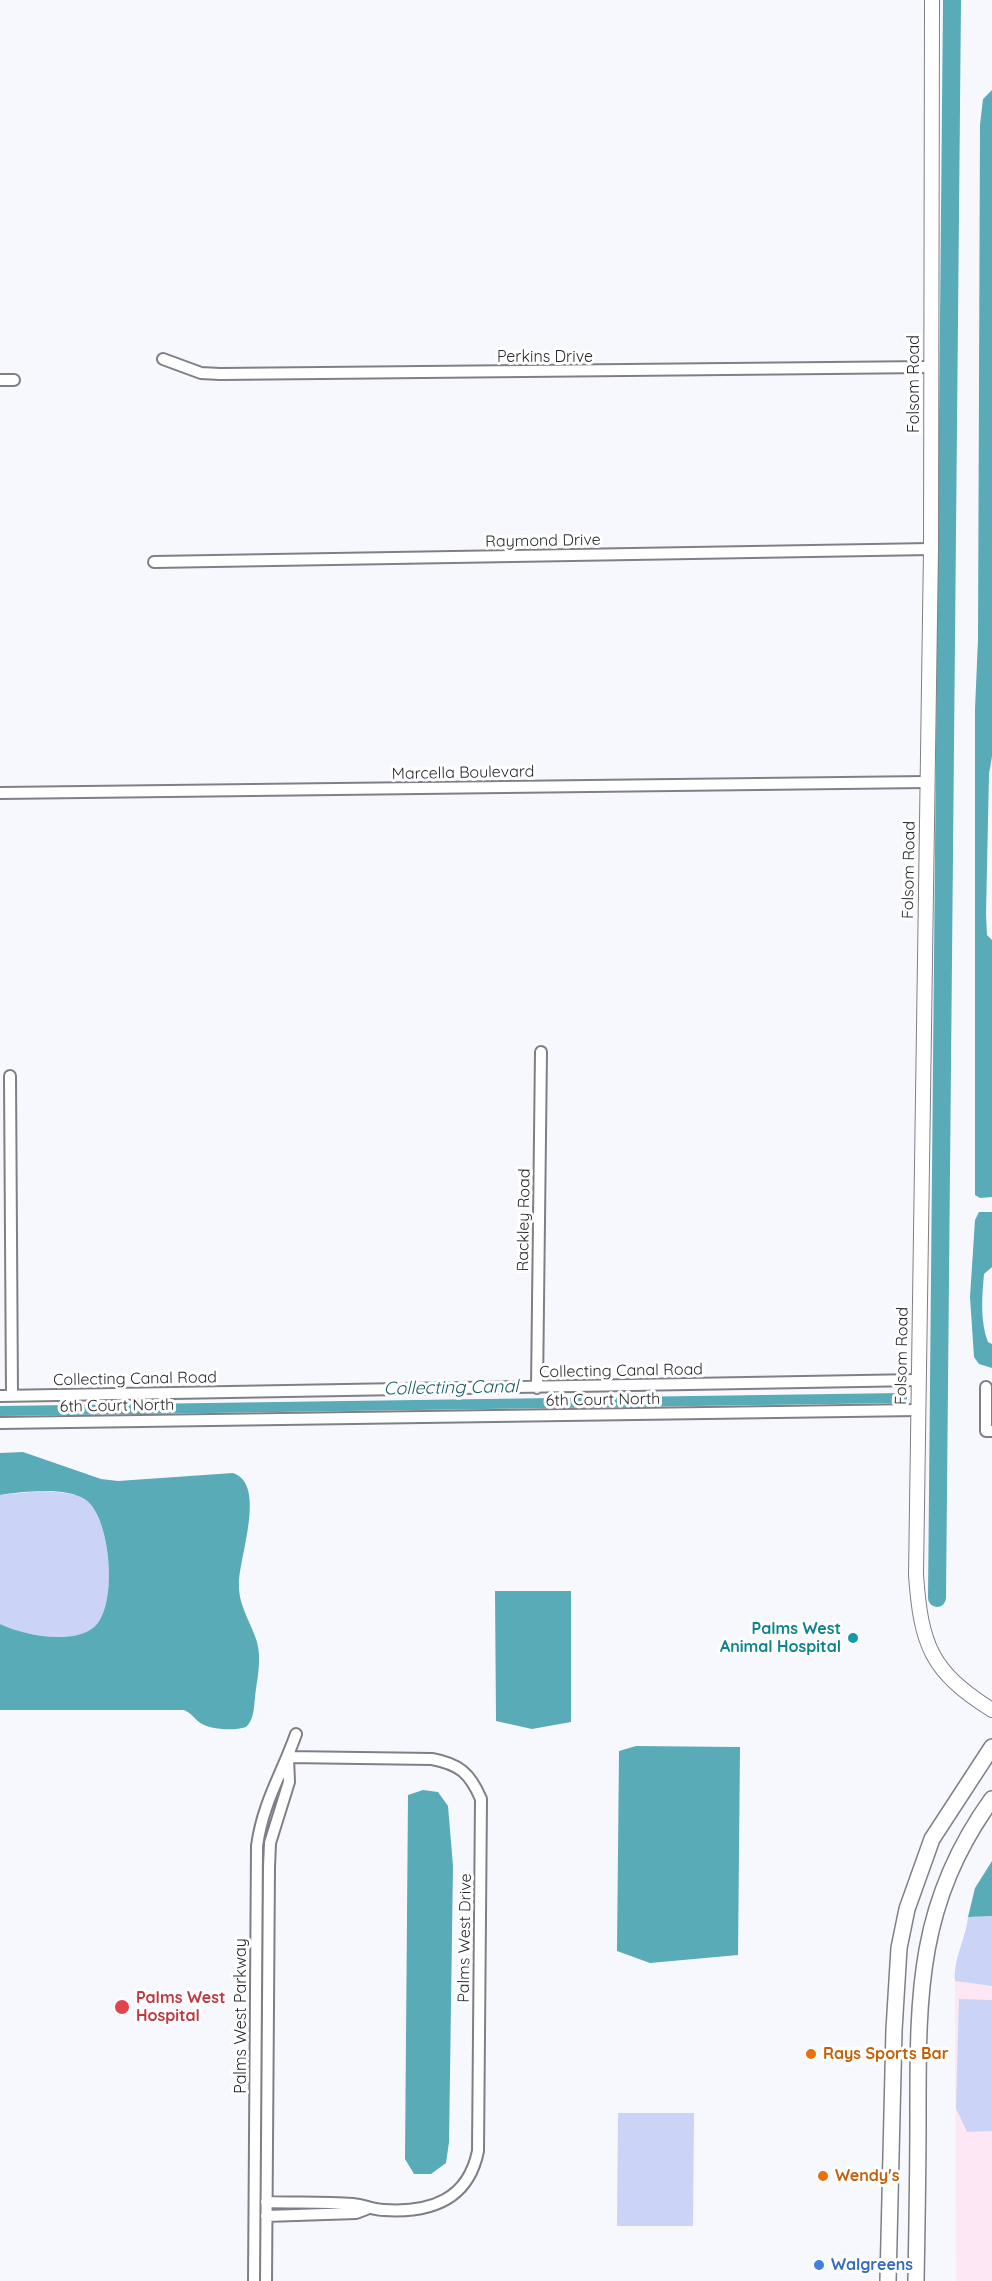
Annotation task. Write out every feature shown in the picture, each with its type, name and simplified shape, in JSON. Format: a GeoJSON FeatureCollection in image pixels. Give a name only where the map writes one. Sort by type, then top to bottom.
{"type":"FeatureCollection","features":[{"type":"Feature","properties":{"kind":"main road"},"geometry":{"type":"LineString","coordinates":[[888,2281],[894,2030],[899,1948],[907,1909],[932,1839],[992,1747]]}},
{"type":"Feature","properties":{"kind":"main road"},"geometry":{"type":"LineString","coordinates":[[916,2281],[920,1989],[932,1922],[957,1852],[992,1799]]}},
{"type":"Feature","properties":{"kind":"street","name":"Folsom Road"},"geometry":{"type":"LineString","coordinates":[[932,0],[931,549],[916,1575],[918,1612],[925,1640],[936,1662],[953,1683],[992,1710]]}},
{"type":"Feature","properties":{"kind":"street","name":"Perkins Drive"},"geometry":{"type":"LineString","coordinates":[[163,359],[201,373],[220,374],[930,367]]}},
{"type":"Feature","properties":{"kind":"street"},"geometry":{"type":"LineString","coordinates":[[0,380],[14,380]]}},
{"type":"Feature","properties":{"kind":"street","name":"Raymond Drive"},"geometry":{"type":"LineString","coordinates":[[154,562],[931,549]]}},
{"type":"Feature","properties":{"kind":"street","name":"Marcella Boulevard"},"geometry":{"type":"LineString","coordinates":[[0,793],[926,782]]}},
{"type":"Feature","properties":{"kind":"street","name":"Rackley Road"},"geometry":{"type":"LineString","coordinates":[[537,1388],[541,1052]]}},
{"type":"Feature","properties":{"kind":"street"},"geometry":{"type":"LineString","coordinates":[[10,1076],[12,1396]]}},
{"type":"Feature","properties":{"kind":"street","name":"Collecting Canal Road"},"geometry":{"type":"LineString","coordinates":[[0,1396],[918,1380]]}},
{"type":"Feature","properties":{"kind":"street"},"geometry":{"type":"LineString","coordinates":[[986,1388],[986,1431],[992,1431]]}},
{"type":"Feature","properties":{"kind":"street","name":"6th Court North"},"geometry":{"type":"LineString","coordinates":[[0,1423],[918,1410]]}},
{"type":"Feature","properties":{"kind":"street","name":"Palms West Parkway"},"geometry":{"type":"LineString","coordinates":[[254,2281],[257,1846],[260,1825],[275,1779],[288,1757],[296,1734]]}},
{"type":"Feature","properties":{"kind":"street","name":"Palms West Parkway"},"geometry":{"type":"LineString","coordinates":[[266,2281],[270,1843],[289,1782],[288,1757]]}},
{"type":"Feature","properties":{"kind":"street","name":"Palms West Drive"},"geometry":{"type":"LineString","coordinates":[[266,2202],[356,2204],[369,2208],[413,2210],[436,2205],[456,2194],[475,2167],[478,2151],[481,1798],[474,1781],[463,1769],[450,1762],[432,1759],[288,1757]]}},
{"type":"Feature","properties":{"kind":"street","name":"Palms West Drive"},"geometry":{"type":"LineString","coordinates":[[266,2216],[356,2214],[369,2208]]}},
{"type":"Feature","properties":{"kind":"shaded area"},"geometry":{"type":"Polygon","coordinates":[[[992,90],[992,756],[989,774],[986,914],[987,935],[992,940],[992,1197],[980,1198],[975,1195],[975,709],[978,639],[980,125],[983,99],[992,90]]]}},
{"type":"Feature","properties":{"kind":"shaded area"},"geometry":{"type":"Polygon","coordinates":[[[979,1212],[992,1212],[992,1267],[984,1274],[982,1309],[985,1334],[988,1342],[992,1344],[992,1368],[979,1364],[974,1357],[970,1297],[975,1220],[979,1212]]]}},
{"type":"Feature","properties":{"kind":"shaded area"},"geometry":{"type":"Polygon","coordinates":[[[23,1452],[101,1479],[118,1481],[233,1473],[243,1480],[248,1491],[250,1506],[239,1592],[257,1642],[259,1656],[253,1713],[246,1727],[228,1729],[209,1727],[184,1710],[0,1710],[0,1624],[33,1635],[60,1637],[83,1633],[93,1628],[101,1618],[109,1584],[106,1543],[95,1510],[86,1500],[56,1491],[0,1495],[0,1453],[23,1452]]]}},
{"type":"Feature","properties":{"kind":"shaded area"},"geometry":{"type":"Polygon","coordinates":[[[41,1491],[71,1494],[86,1500],[95,1510],[106,1544],[109,1584],[101,1618],[93,1628],[72,1636],[33,1635],[0,1624],[0,1495],[41,1491]]]}},
{"type":"Feature","properties":{"kind":"shaded area"},"geometry":{"type":"Polygon","coordinates":[[[495,1591],[571,1591],[571,1722],[532,1729],[496,1721],[495,1591]]]}},
{"type":"Feature","properties":{"kind":"shaded area"},"geometry":{"type":"Polygon","coordinates":[[[636,1746],[740,1747],[738,1955],[650,1963],[617,1951],[619,1751],[636,1746]]]}},
{"type":"Feature","properties":{"kind":"shaded area"},"geometry":{"type":"Polygon","coordinates":[[[423,1790],[438,1792],[448,1806],[453,1866],[449,2142],[446,2163],[431,2174],[414,2174],[405,2159],[408,1795],[423,1790]]]}},
{"type":"Feature","properties":{"kind":"shaded area"},"geometry":{"type":"Polygon","coordinates":[[[992,1861],[992,1916],[968,1917],[975,1888],[992,1861]]]}},
{"type":"Feature","properties":{"kind":"shaded area"},"geometry":{"type":"Polygon","coordinates":[[[992,1916],[992,1986],[955,1981],[956,1964],[968,1917],[992,1916]]]}},
{"type":"Feature","properties":{"kind":"shaded area"},"geometry":{"type":"Polygon","coordinates":[[[955,1981],[992,1986],[992,2281],[956,2281],[955,1981]]]}},
{"type":"Feature","properties":{"kind":"shaded area"},"geometry":{"type":"Polygon","coordinates":[[[959,1999],[992,2000],[992,2131],[967,2132],[956,2108],[959,1999]]]}},
{"type":"Feature","properties":{"kind":"shaded area"},"geometry":{"type":"Polygon","coordinates":[[[618,2113],[694,2113],[693,2226],[617,2226],[618,2113]]]}},
{"type":"Feature","properties":{"kind":"waterway"},"geometry":{"type":"LineString","coordinates":[[937,1598],[952,0]]}},
{"type":"Feature","properties":{"kind":"waterway","name":"Collecting Canal"},"geometry":{"type":"LineString","coordinates":[[0,1411],[902,1398]]}},
{"type":"Feature","properties":{"kind":"place","name":"Palms West Animal Hospital"},"geometry":{"type":"Point","coordinates":[853,1638]}},
{"type":"Feature","properties":{"kind":"place","name":"Palms West Hospital"},"geometry":{"type":"Point","coordinates":[122,2007]}},
{"type":"Feature","properties":{"kind":"place","name":"Rays Sports Bar"},"geometry":{"type":"Point","coordinates":[811,2054]}},
{"type":"Feature","properties":{"kind":"place","name":"Wendy's"},"geometry":{"type":"Point","coordinates":[823,2176]}},
{"type":"Feature","properties":{"kind":"place","name":"Walgreens"},"geometry":{"type":"Point","coordinates":[819,2265]}}]}
